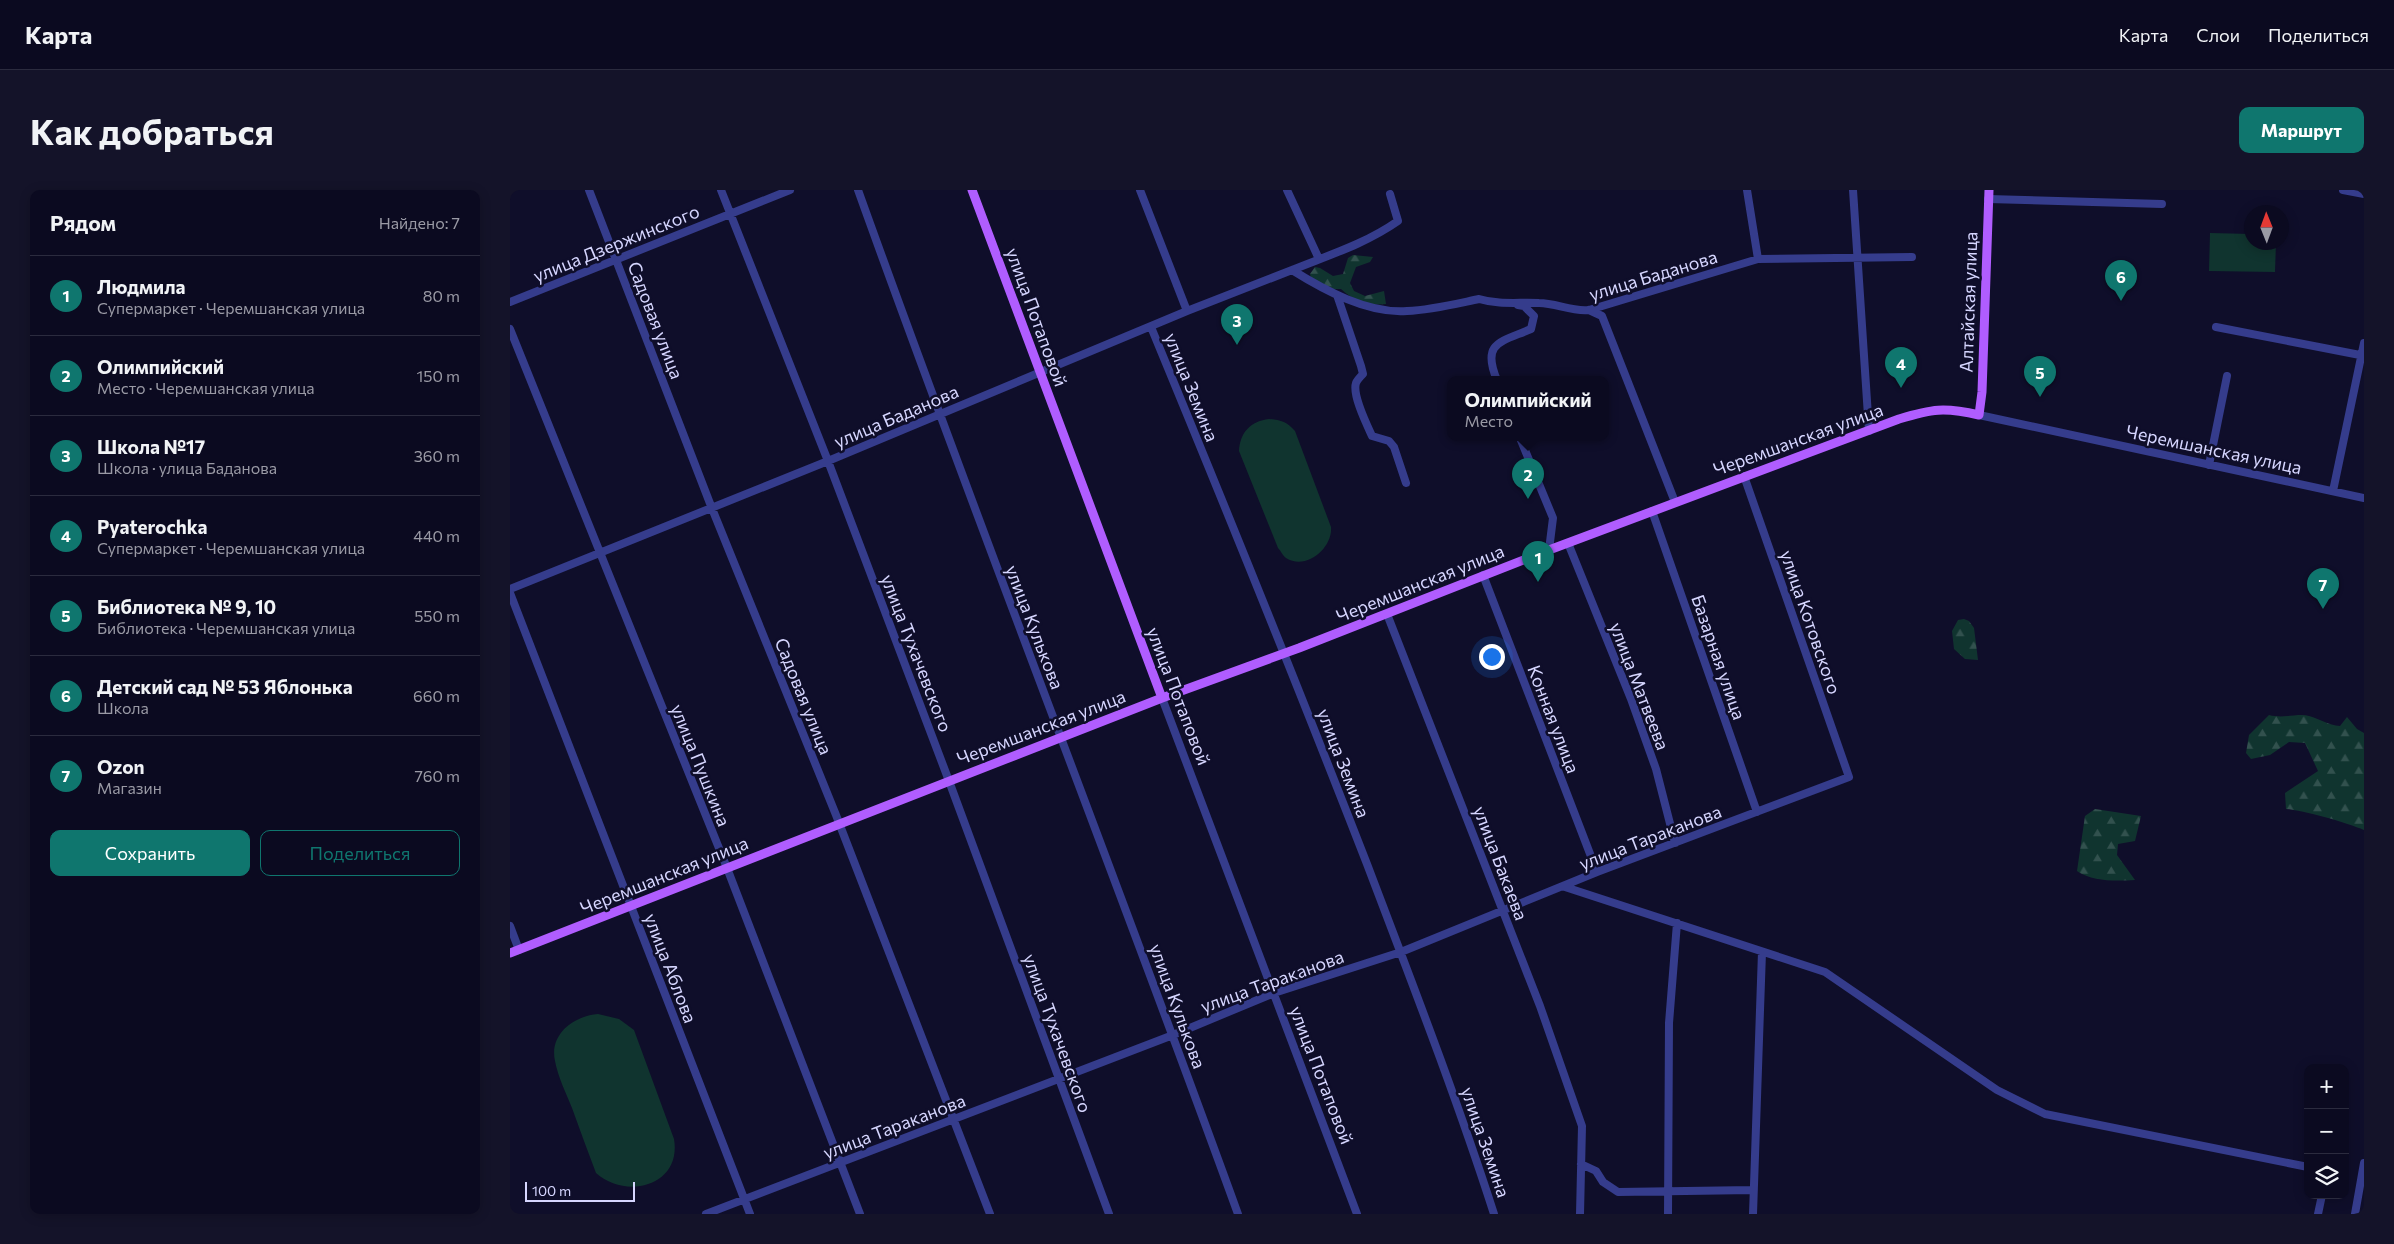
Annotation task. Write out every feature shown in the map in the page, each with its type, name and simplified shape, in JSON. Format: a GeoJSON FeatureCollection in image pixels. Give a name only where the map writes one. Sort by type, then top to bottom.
{"type":"FeatureCollection","features":[{"type":"Feature","properties":{"kind":"main road","name":"улица Потаповой"},"geometry":{"type":"LineString","coordinates":[[972,190],[1162,698]]}},
{"type":"Feature","properties":{"kind":"main road","name":"Алтайская улица"},"geometry":{"type":"LineString","coordinates":[[1978,415],[1982,392],[1988,194]]}},
{"type":"Feature","properties":{"kind":"main road","name":"Черемшанская улица"},"geometry":{"type":"LineString","coordinates":[[510,953],[1060,737],[1388,614],[1482,575],[1899,419],[1942,409],[1978,415]]}},
{"type":"Feature","properties":{"kind":"street","name":"Садовая улица"},"geometry":{"type":"LineString","coordinates":[[589,190],[711,506],[840,823],[990,1214]]}},
{"type":"Feature","properties":{"kind":"street","name":"улица Тухачевского"},"geometry":{"type":"LineString","coordinates":[[721,190],[828,461],[1109,1214]]}},
{"type":"Feature","properties":{"kind":"street","name":"улица Дзержинского"},"geometry":{"type":"LineString","coordinates":[[510,302],[790,190]]}},
{"type":"Feature","properties":{"kind":"street","name":"улица Кулькова"},"geometry":{"type":"LineString","coordinates":[[858,190],[938,414],[1173,1035],[1238,1214]]}},
{"type":"Feature","properties":{"kind":"street","name":"улица Земина"},"geometry":{"type":"LineString","coordinates":[[1140,190],[1187,311]]}},
{"type":"Feature","properties":{"kind":"street"},"geometry":{"type":"LineString","coordinates":[[1287,190],[1319,259]]}},
{"type":"Feature","properties":{"kind":"street"},"geometry":{"type":"LineString","coordinates":[[1747,190],[1758,258]]}},
{"type":"Feature","properties":{"kind":"street"},"geometry":{"type":"LineString","coordinates":[[1853,190],[1869,431]]}},
{"type":"Feature","properties":{"kind":"street"},"geometry":{"type":"LineString","coordinates":[[2343,190],[2364,194]]}},
{"type":"Feature","properties":{"kind":"street","name":"улица Баданова"},"geometry":{"type":"LineString","coordinates":[[510,588],[600,553],[711,506],[828,461],[1187,311],[1379,234],[1398,221],[1390,194]]}},
{"type":"Feature","properties":{"kind":"street"},"geometry":{"type":"LineString","coordinates":[[1988,194],[2162,204]]}},
{"type":"Feature","properties":{"kind":"street","name":"улица Баданова"},"geometry":{"type":"LineString","coordinates":[[1292,270],[1337,295],[1371,306],[1405,312],[1479,299],[1511,303],[1541,302],[1578,311],[1589,310],[1758,258],[1912,257]]}},
{"type":"Feature","properties":{"kind":"street"},"geometry":{"type":"LineString","coordinates":[[1337,295],[1362,366],[1363,374],[1356,382],[1355,390],[1366,422],[1372,436],[1388,441],[1394,447],[1406,483]]}},
{"type":"Feature","properties":{"kind":"street"},"geometry":{"type":"LineString","coordinates":[[1496,376],[1489,358],[1491,352],[1498,344],[1531,330],[1534,316],[1524,306],[1511,303]]}},
{"type":"Feature","properties":{"kind":"street"},"geometry":{"type":"LineString","coordinates":[[1589,310],[1602,316],[1676,502]]}},
{"type":"Feature","properties":{"kind":"street","name":"улица Земина"},"geometry":{"type":"LineString","coordinates":[[1151,327],[1285,653],[1401,952],[1454,1093],[1494,1214]]}},
{"type":"Feature","properties":{"kind":"street"},"geometry":{"type":"LineString","coordinates":[[2216,327],[2360,355]]}},
{"type":"Feature","properties":{"kind":"street","name":"улица Пушкина"},"geometry":{"type":"LineString","coordinates":[[510,329],[727,868],[860,1214]]}},
{"type":"Feature","properties":{"kind":"street"},"geometry":{"type":"LineString","coordinates":[[2332,491],[2364,343]]}},
{"type":"Feature","properties":{"kind":"street"},"geometry":{"type":"LineString","coordinates":[[2209,464],[2227,376]]}},
{"type":"Feature","properties":{"kind":"street","name":"Черемшанская улица"},"geometry":{"type":"LineString","coordinates":[[1978,415],[2364,498]]}},
{"type":"Feature","properties":{"kind":"street"},"geometry":{"type":"LineString","coordinates":[[1521,441],[1553,518],[1550,550]]}},
{"type":"Feature","properties":{"kind":"street","name":"улица Котовского"},"geometry":{"type":"LineString","coordinates":[[1744,476],[1849,777]]}},
{"type":"Feature","properties":{"kind":"street","name":"Базарная улица"},"geometry":{"type":"LineString","coordinates":[[1652,511],[1757,812]]}},
{"type":"Feature","properties":{"kind":"street","name":"улица Матвеева"},"geometry":{"type":"LineString","coordinates":[[1568,543],[1631,699],[1656,770],[1675,843]]}},
{"type":"Feature","properties":{"kind":"street","name":"Конная улица"},"geometry":{"type":"LineString","coordinates":[[1482,575],[1597,872]]}},
{"type":"Feature","properties":{"kind":"street","name":"улица Аблова"},"geometry":{"type":"LineString","coordinates":[[510,593],[750,1214]]}},
{"type":"Feature","properties":{"kind":"street","name":"улица Бакаева"},"geometry":{"type":"LineString","coordinates":[[1388,614],[1540,1006],[1582,1126],[1581,1164]]}},
{"type":"Feature","properties":{"kind":"street","name":"улица Потаповой"},"geometry":{"type":"LineString","coordinates":[[1162,698],[1357,1214]]}},
{"type":"Feature","properties":{"kind":"street","name":"улица Тараканова"},"geometry":{"type":"LineString","coordinates":[[706,1214],[1173,1035],[1274,993],[1401,952],[1597,872],[1849,777]]}},
{"type":"Feature","properties":{"kind":"street"},"geometry":{"type":"LineString","coordinates":[[1565,886],[1825,972],[1997,1090],[2045,1114],[2304,1166]]}},
{"type":"Feature","properties":{"kind":"street"},"geometry":{"type":"LineString","coordinates":[[1668,1214],[1669,1023],[1678,923]]}},
{"type":"Feature","properties":{"kind":"street"},"geometry":{"type":"LineString","coordinates":[[510,926],[519,950]]}},
{"type":"Feature","properties":{"kind":"street"},"geometry":{"type":"LineString","coordinates":[[1753,1214],[1762,952]]}},
{"type":"Feature","properties":{"kind":"street"},"geometry":{"type":"LineString","coordinates":[[2355,1214],[2364,1163]]}},
{"type":"Feature","properties":{"kind":"street"},"geometry":{"type":"LineString","coordinates":[[1580,1214],[1581,1164],[1596,1171],[1604,1182],[1618,1192],[1753,1190]]}},
{"type":"Feature","properties":{"kind":"street"},"geometry":{"type":"LineString","coordinates":[[2318,1214],[2321,1199]]}},
{"type":"Feature","properties":{"kind":"green space"},"geometry":{"type":"Polygon","coordinates":[[[2210,233],[2244,234],[2244,250],[2276,250],[2275,272],[2209,271],[2210,233]]]}},
{"type":"Feature","properties":{"kind":"green space"},"geometry":{"type":"Polygon","coordinates":[[[1353,255],[1373,257],[1370,262],[1356,267],[1350,283],[1354,291],[1365,296],[1384,291],[1386,304],[1362,302],[1351,297],[1341,289],[1333,289],[1311,278],[1310,274],[1315,267],[1333,276],[1343,274],[1348,258],[1353,255]]]}},
{"type":"Feature","properties":{"kind":"green space"},"geometry":{"type":"Polygon","coordinates":[[[1269,419],[1284,422],[1295,431],[1331,527],[1331,535],[1328,542],[1317,555],[1310,559],[1294,561],[1286,558],[1278,548],[1239,451],[1244,433],[1257,422],[1269,419]]]}},
{"type":"Feature","properties":{"kind":"green space"},"geometry":{"type":"Polygon","coordinates":[[[1964,619],[1969,621],[1974,628],[1978,660],[1965,659],[1954,649],[1952,631],[1958,620],[1964,619]]]}},
{"type":"Feature","properties":{"kind":"green space"},"geometry":{"type":"Polygon","coordinates":[[[2269,715],[2305,715],[2340,726],[2347,717],[2357,729],[2364,733],[2364,830],[2325,817],[2286,809],[2285,793],[2318,771],[2305,743],[2289,742],[2270,755],[2251,759],[2246,753],[2249,735],[2269,715]]]}},
{"type":"Feature","properties":{"kind":"green space"},"geometry":{"type":"Polygon","coordinates":[[[2095,809],[2141,816],[2135,841],[2118,844],[2117,855],[2135,880],[2097,879],[2077,871],[2085,816],[2095,809]]]}},
{"type":"Feature","properties":{"kind":"green space"},"geometry":{"type":"Polygon","coordinates":[[[598,1014],[619,1019],[634,1030],[674,1139],[674,1155],[669,1168],[661,1178],[649,1184],[622,1186],[608,1181],[596,1173],[558,1073],[554,1051],[560,1035],[565,1028],[580,1018],[598,1014]]]}},
{"type":"Feature","properties":{"kind":"place","name":"Детский сад № 53 Яблонька"},"geometry":{"type":"Point","coordinates":[2121,301]}},
{"type":"Feature","properties":{"kind":"place","name":"Школа №17"},"geometry":{"type":"Point","coordinates":[1237,345]}},
{"type":"Feature","properties":{"kind":"place","name":"Pyaterochka"},"geometry":{"type":"Point","coordinates":[1901,388]}},
{"type":"Feature","properties":{"kind":"place","name":"Библиотека № 9, 10"},"geometry":{"type":"Point","coordinates":[2040,397]}},
{"type":"Feature","properties":{"kind":"place","name":"Олимпийский"},"geometry":{"type":"Point","coordinates":[1528,499]}},
{"type":"Feature","properties":{"kind":"place","name":"Людмила"},"geometry":{"type":"Point","coordinates":[1538,582]}},
{"type":"Feature","properties":{"kind":"place","name":"Ozon"},"geometry":{"type":"Point","coordinates":[2323,609]}}]}
